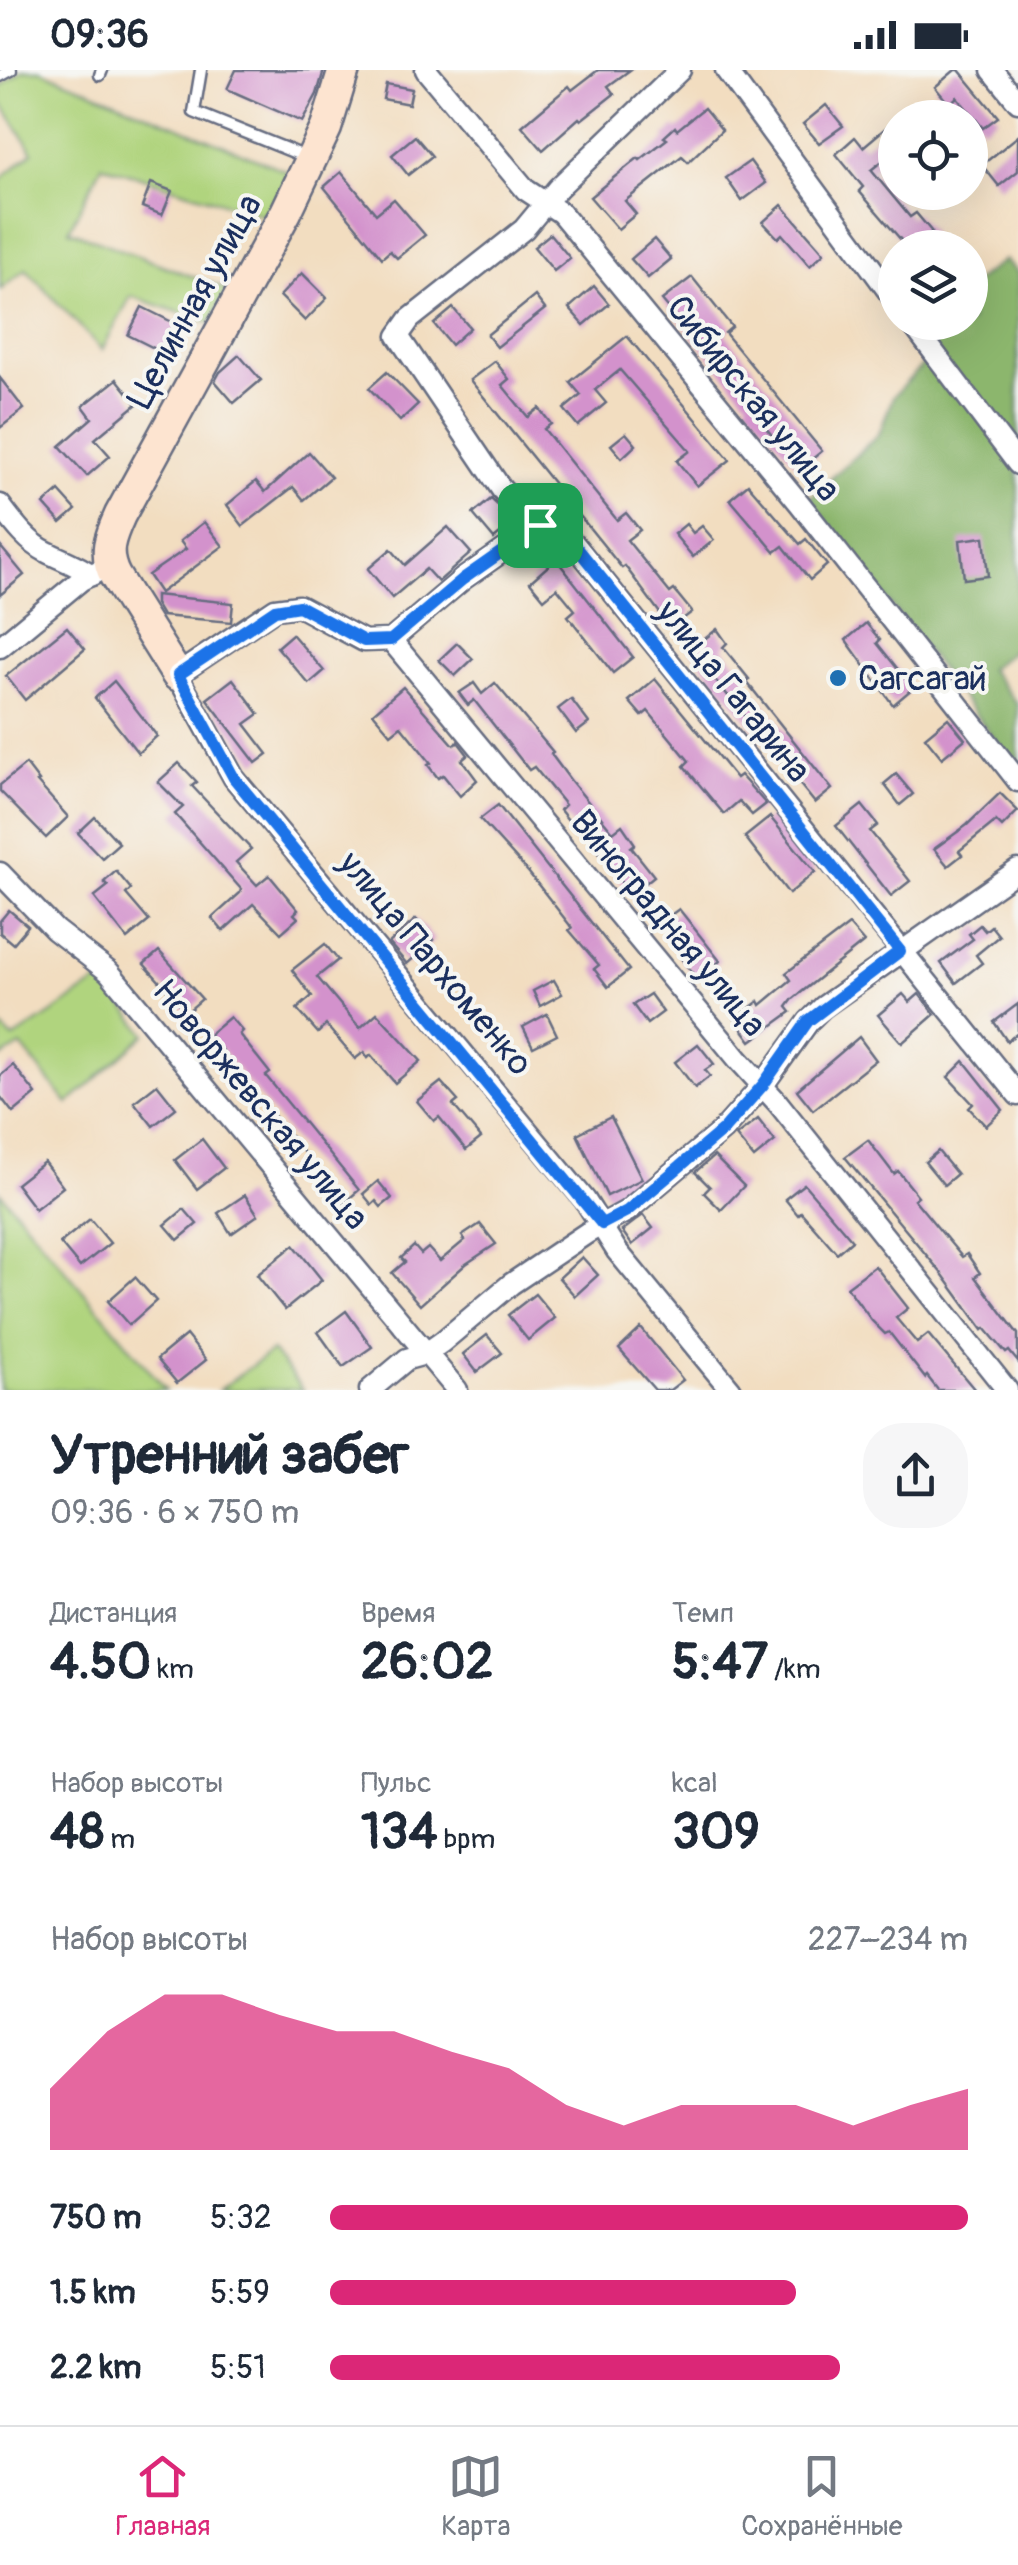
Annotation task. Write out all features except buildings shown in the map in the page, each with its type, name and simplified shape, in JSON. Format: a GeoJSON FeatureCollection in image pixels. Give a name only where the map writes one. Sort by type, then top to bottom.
{"type":"FeatureCollection","features":[{"type":"Feature","properties":{"kind":"street","name":"Целинная улица"},"geometry":{"type":"LineString","coordinates":[[101,570],[120,515],[286,212],[326,128],[344,70]]}},
{"type":"Feature","properties":{"kind":"street","name":"Сибирская улица"},"geometry":{"type":"LineString","coordinates":[[426,70],[526,190],[561,212],[788,489],[1018,781]]}},
{"type":"Feature","properties":{"kind":"street"},"geometry":{"type":"LineString","coordinates":[[544,203],[680,70]]}},
{"type":"Feature","properties":{"kind":"street"},"geometry":{"type":"LineString","coordinates":[[726,70],[878,277]]}},
{"type":"Feature","properties":{"kind":"street"},"geometry":{"type":"LineString","coordinates":[[992,70],[1018,102]]}},
{"type":"Feature","properties":{"kind":"street","name":"улица Гагарина"},"geometry":{"type":"LineString","coordinates":[[544,203],[524,229],[410,319],[398,336],[502,490],[540,525],[561,533],[574,544],[1018,1095]]}},
{"type":"Feature","properties":{"kind":"street"},"geometry":{"type":"LineString","coordinates":[[925,340],[1018,464]]}},
{"type":"Feature","properties":{"kind":"street"},"geometry":{"type":"LineString","coordinates":[[0,505],[19,530],[44,551],[101,570]]}},
{"type":"Feature","properties":{"kind":"street"},"geometry":{"type":"LineString","coordinates":[[178,675],[275,610],[299,606],[364,641],[391,640],[463,579],[540,525]]}},
{"type":"Feature","properties":{"kind":"street"},"geometry":{"type":"LineString","coordinates":[[0,647],[101,570]]}},
{"type":"Feature","properties":{"kind":"street","name":"улица Пархоменко"},"geometry":{"type":"LineString","coordinates":[[101,570],[178,675],[234,778],[602,1224],[617,1252],[731,1390]]}},
{"type":"Feature","properties":{"kind":"street","name":"Виноградная улица"},"geometry":{"type":"LineString","coordinates":[[391,640],[763,1085],[1007,1390]]}},
{"type":"Feature","properties":{"kind":"street"},"geometry":{"type":"LineString","coordinates":[[370,1390],[406,1359],[426,1354],[511,1284],[627,1211],[723,1130],[763,1085],[808,1021],[900,951],[1018,870]]}},
{"type":"Feature","properties":{"kind":"street","name":"Новоржевская улица"},"geometry":{"type":"LineString","coordinates":[[0,873],[54,930],[110,972],[458,1390]]}},
{"type":"Feature","properties":{"kind":"lane"},"geometry":{"type":"LineString","coordinates":[[0,76],[11,70]]}},
{"type":"Feature","properties":{"kind":"lane"},"geometry":{"type":"LineString","coordinates":[[201,70],[194,112],[311,159]]}},
{"type":"Feature","properties":{"kind":"green space"},"geometry":{"type":"Polygon","coordinates":[[[23,70],[40,70],[291,173],[269,217],[102,165],[69,230],[228,290],[210,323],[131,296],[102,350],[26,269],[0,290],[0,179],[33,152],[0,101],[0,87],[23,70]]]}},
{"type":"Feature","properties":{"kind":"green space"},"geometry":{"type":"Polygon","coordinates":[[[1004,260],[1018,273],[1018,646],[989,669],[1018,705],[1018,770],[809,499],[879,434],[893,397],[926,361],[923,340],[988,340],[988,272],[1004,260]]]}},
{"type":"Feature","properties":{"kind":"green space"},"geometry":{"type":"Polygon","coordinates":[[[103,979],[146,1034],[68,1104],[21,1046],[0,1058],[0,1026],[13,1039],[103,979]]]}},
{"type":"Feature","properties":{"kind":"green space"},"geometry":{"type":"Polygon","coordinates":[[[0,1192],[166,1390],[0,1390],[0,1192]]]}},
{"type":"Feature","properties":{"kind":"green space"},"geometry":{"type":"Polygon","coordinates":[[[272,1351],[303,1390],[219,1390],[272,1351]]]}},
{"type":"Feature","properties":{"kind":"place","name":"Сагсагай"},"geometry":{"type":"Point","coordinates":[838,678]}},
{"type":"Feature","properties":{"kind":"route"},"geometry":{"type":"LineString","coordinates":[[540,525],[561,533],[574,544],[900,951],[808,1021],[763,1085],[723,1130],[627,1211],[602,1224],[234,778],[178,675],[275,610],[299,606],[364,641],[391,640],[463,579],[540,525]]}}]}
